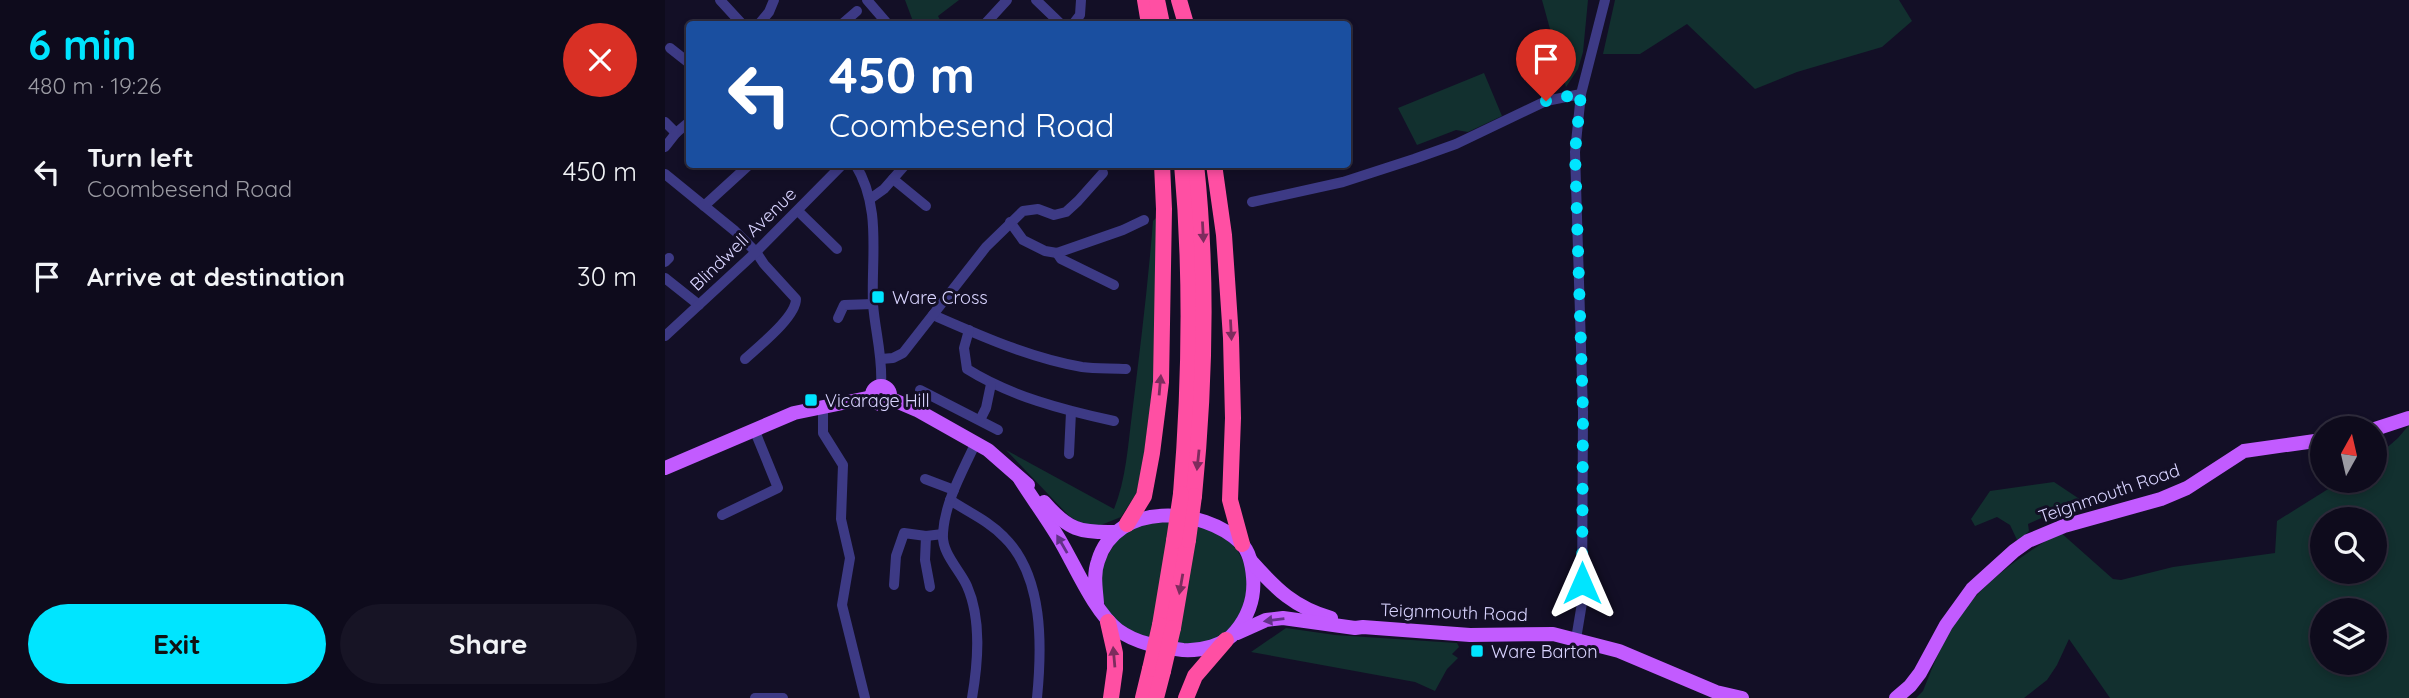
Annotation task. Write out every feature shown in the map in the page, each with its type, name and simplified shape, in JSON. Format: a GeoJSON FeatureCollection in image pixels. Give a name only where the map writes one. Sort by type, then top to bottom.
{"type":"FeatureCollection","features":[{"type":"Feature","properties":{"kind":"highway"},"geometry":{"type":"LineString","coordinates":[[1145,0],[1148,21]]}},
{"type":"Feature","properties":{"kind":"highway"},"geometry":{"type":"LineString","coordinates":[[1157,0],[1161,21]]}},
{"type":"Feature","properties":{"kind":"highway"},"geometry":{"type":"LineString","coordinates":[[1173,0],[1176,21]]}},
{"type":"Feature","properties":{"kind":"highway"},"geometry":{"type":"LineString","coordinates":[[1179,0],[1185,21]]}},
{"type":"Feature","properties":{"kind":"highway"},"geometry":{"type":"LineString","coordinates":[[1121,528],[1144,496],[1161,382],[1162,168]]}},
{"type":"Feature","properties":{"kind":"highway"},"geometry":{"type":"LineString","coordinates":[[1182,168],[1189,255],[1190,327],[1186,435],[1188,495]]}},
{"type":"Feature","properties":{"kind":"highway"},"geometry":{"type":"LineString","coordinates":[[1156,698],[1157,670],[1200,438],[1205,336],[1202,218],[1196,168]]}},
{"type":"Feature","properties":{"kind":"highway"},"geometry":{"type":"LineString","coordinates":[[1215,168],[1224,235],[1231,338],[1233,418],[1230,500],[1242,544]]}},
{"type":"Feature","properties":{"kind":"highway"},"geometry":{"type":"LineString","coordinates":[[1108,622],[1115,653],[1111,698]]}},
{"type":"Feature","properties":{"kind":"highway"},"geometry":{"type":"LineString","coordinates":[[1187,698],[1195,676],[1231,636]]}},
{"type":"Feature","properties":{"kind":"highway"},"geometry":{"type":"LineString","coordinates":[[1143,698],[1157,670]]}},
{"type":"Feature","properties":{"kind":"main road"},"geometry":{"type":"LineString","coordinates":[[665,468],[795,413],[881,393],[976,442],[996,456],[1020,479],[1059,518],[1077,530],[1094,533],[1121,528],[1146,517],[1162,515],[1198,520],[1223,531],[1242,544],[1251,561],[1254,585],[1252,602],[1246,616],[1231,636],[1209,648],[1175,649],[1137,640],[1108,622],[1020,479]]}},
{"type":"Feature","properties":{"kind":"main road"},"geometry":{"type":"LineString","coordinates":[[2387,425],[2409,418]]}},
{"type":"Feature","properties":{"kind":"main road","name":"Teignmouth Road"},"geometry":{"type":"LineString","coordinates":[[1896,698],[1920,673],[1946,625],[1966,597],[2028,541],[2064,526],[2161,499],[2207,477],[2244,451],[2310,441]]}},
{"type":"Feature","properties":{"kind":"main road"},"geometry":{"type":"LineString","coordinates":[[1097,603],[1097,562],[1104,547],[1121,528]]}},
{"type":"Feature","properties":{"kind":"main road","name":"Teignmouth Road"},"geometry":{"type":"LineString","coordinates":[[1251,561],[1271,584],[1290,600],[1315,614],[1363,627]]}},
{"type":"Feature","properties":{"kind":"main road","name":"Teignmouth Road"},"geometry":{"type":"LineString","coordinates":[[1231,636],[1266,620],[1283,618],[1343,627],[1470,635],[1553,634],[1619,651],[1716,692],[1742,698]]}},
{"type":"Feature","properties":{"kind":"street"},"geometry":{"type":"LineString","coordinates":[[720,0],[739,21]]}},
{"type":"Feature","properties":{"kind":"street"},"geometry":{"type":"LineString","coordinates":[[762,21],[774,0]]}},
{"type":"Feature","properties":{"kind":"street"},"geometry":{"type":"LineString","coordinates":[[867,0],[885,21]]}},
{"type":"Feature","properties":{"kind":"street"},"geometry":{"type":"LineString","coordinates":[[988,21],[1007,0]]}},
{"type":"Feature","properties":{"kind":"street"},"geometry":{"type":"LineString","coordinates":[[1036,0],[1058,21]]}},
{"type":"Feature","properties":{"kind":"street"},"geometry":{"type":"LineString","coordinates":[[1075,21],[1080,15],[1081,0]]}},
{"type":"Feature","properties":{"kind":"street"},"geometry":{"type":"LineString","coordinates":[[1576,639],[1582,603],[1583,412],[1575,152],[1581,93],[1605,0]]}},
{"type":"Feature","properties":{"kind":"street"},"geometry":{"type":"LineString","coordinates":[[845,21],[857,10],[853,21]]}},
{"type":"Feature","properties":{"kind":"street"},"geometry":{"type":"LineString","coordinates":[[670,48],[686,61]]}},
{"type":"Feature","properties":{"kind":"street"},"geometry":{"type":"LineString","coordinates":[[1252,202],[1343,182],[1387,168],[1456,144],[1546,101],[1581,93]]}},
{"type":"Feature","properties":{"kind":"street"},"geometry":{"type":"LineString","coordinates":[[665,122],[676,133]]}},
{"type":"Feature","properties":{"kind":"street"},"geometry":{"type":"LineString","coordinates":[[665,147],[686,125]]}},
{"type":"Feature","properties":{"kind":"street"},"geometry":{"type":"LineString","coordinates":[[704,206],[746,168]]}},
{"type":"Feature","properties":{"kind":"street","name":"Blindwell Avenue"},"geometry":{"type":"LineString","coordinates":[[665,336],[756,252],[839,168]]}},
{"type":"Feature","properties":{"kind":"street"},"geometry":{"type":"LineString","coordinates":[[858,168],[870,198],[874,231],[873,304],[881,359],[881,393]]}},
{"type":"Feature","properties":{"kind":"street"},"geometry":{"type":"LineString","coordinates":[[870,198],[903,168]]}},
{"type":"Feature","properties":{"kind":"street"},"geometry":{"type":"LineString","coordinates":[[881,359],[904,353],[986,247],[1023,211],[1038,209],[1054,215],[1066,212],[1103,173]]}},
{"type":"Feature","properties":{"kind":"street"},"geometry":{"type":"LineString","coordinates":[[665,174],[756,252],[796,299],[796,306],[786,319],[745,359]]}},
{"type":"Feature","properties":{"kind":"street"},"geometry":{"type":"LineString","coordinates":[[893,179],[926,206]]}},
{"type":"Feature","properties":{"kind":"street"},"geometry":{"type":"LineString","coordinates":[[798,211],[837,249]]}},
{"type":"Feature","properties":{"kind":"street"},"geometry":{"type":"LineString","coordinates":[[1010,222],[1023,240],[1045,251],[1057,253],[1144,220]]}},
{"type":"Feature","properties":{"kind":"street"},"geometry":{"type":"LineString","coordinates":[[1057,253],[1061,259],[1114,285]]}},
{"type":"Feature","properties":{"kind":"street"},"geometry":{"type":"LineString","coordinates":[[665,278],[699,305]]}},
{"type":"Feature","properties":{"kind":"street"},"geometry":{"type":"LineString","coordinates":[[838,318],[845,304],[873,304]]}},
{"type":"Feature","properties":{"kind":"street"},"geometry":{"type":"LineString","coordinates":[[933,315],[1043,358],[1085,367],[1126,369]]}},
{"type":"Feature","properties":{"kind":"street"},"geometry":{"type":"LineString","coordinates":[[969,331],[964,348],[967,369],[991,384],[1071,412],[1114,421]]}},
{"type":"Feature","properties":{"kind":"street"},"geometry":{"type":"LineString","coordinates":[[980,421],[991,384]]}},
{"type":"Feature","properties":{"kind":"street"},"geometry":{"type":"LineString","coordinates":[[920,390],[998,430]]}},
{"type":"Feature","properties":{"kind":"street"},"geometry":{"type":"LineString","coordinates":[[823,406],[823,433],[843,465],[841,519],[850,558],[842,605],[865,698]]}},
{"type":"Feature","properties":{"kind":"street"},"geometry":{"type":"LineString","coordinates":[[1069,454],[1071,412]]}},
{"type":"Feature","properties":{"kind":"street"},"geometry":{"type":"LineString","coordinates":[[722,516],[778,488],[754,429]]}},
{"type":"Feature","properties":{"kind":"street"},"geometry":{"type":"LineString","coordinates":[[972,698],[977,663],[974,609],[967,586],[944,543],[943,534],[952,495],[976,442]]}},
{"type":"Feature","properties":{"kind":"street"},"geometry":{"type":"LineString","coordinates":[[925,479],[952,495],[988,523],[1005,537],[1017,552],[1030,583],[1040,634],[1037,698]]}},
{"type":"Feature","properties":{"kind":"street"},"geometry":{"type":"LineString","coordinates":[[894,585],[896,556],[904,533],[926,536],[943,534]]}},
{"type":"Feature","properties":{"kind":"street"},"geometry":{"type":"LineString","coordinates":[[926,536],[925,560],[930,587]]}},
{"type":"Feature","properties":{"kind":"street"},"geometry":{"type":"LineString","coordinates":[[755,698],[783,698]]}},
{"type":"Feature","properties":{"kind":"green space"},"geometry":{"type":"Polygon","coordinates":[[[905,0],[959,0],[938,16],[940,21],[913,21],[905,0]]]}},
{"type":"Feature","properties":{"kind":"green space"},"geometry":{"type":"Polygon","coordinates":[[[1542,0],[1588,0],[1583,52],[1578,69],[1566,87],[1542,0]]]}},
{"type":"Feature","properties":{"kind":"green space"},"geometry":{"type":"Polygon","coordinates":[[[1615,0],[1899,0],[1912,21],[1882,47],[1797,72],[1755,89],[1687,24],[1640,54],[1603,54],[1615,0]]]}},
{"type":"Feature","properties":{"kind":"green space"},"geometry":{"type":"Polygon","coordinates":[[[1484,73],[1502,116],[1468,132],[1456,130],[1417,145],[1398,108],[1484,73]]]}},
{"type":"Feature","properties":{"kind":"green space"},"geometry":{"type":"Polygon","coordinates":[[[1161,213],[1156,362],[1142,469],[1136,494],[1121,517],[1101,525],[1084,525],[1069,516],[1006,450],[1114,509],[1128,450],[1153,221],[1161,213]]]}},
{"type":"Feature","properties":{"kind":"green space"},"geometry":{"type":"Polygon","coordinates":[[[2409,425],[2409,698],[2110,698],[2069,639],[2047,680],[2024,698],[1916,698],[1923,691],[1949,632],[1971,601],[2013,563],[2060,532],[2113,579],[2121,580],[2173,567],[2275,553],[2277,521],[2320,494],[2387,494],[2387,448],[2409,425]]]}},
{"type":"Feature","properties":{"kind":"green space"},"geometry":{"type":"Polygon","coordinates":[[[2054,482],[2081,500],[2028,524],[2029,531],[2018,542],[2010,525],[1997,517],[1975,526],[1971,519],[1990,491],[2054,482]]]}},
{"type":"Feature","properties":{"kind":"green space"},"geometry":{"type":"Polygon","coordinates":[[[1170,520],[1216,531],[1236,548],[1245,564],[1249,596],[1235,626],[1211,642],[1176,645],[1125,630],[1103,601],[1100,569],[1119,536],[1145,522],[1170,520]]]}},
{"type":"Feature","properties":{"kind":"green space"},"geometry":{"type":"Polygon","coordinates":[[[1286,628],[1335,635],[1457,643],[1459,647],[1452,654],[1458,658],[1447,669],[1435,691],[1415,682],[1251,652],[1286,628]]]}},
{"type":"Feature","properties":{"kind":"place","name":"Ware Cross"},"geometry":{"type":"Point","coordinates":[878,297]}},
{"type":"Feature","properties":{"kind":"place","name":"Vicarage Hill"},"geometry":{"type":"Point","coordinates":[811,400]}},
{"type":"Feature","properties":{"kind":"place","name":"Ware Barton"},"geometry":{"type":"Point","coordinates":[1477,651]}},
{"type":"Feature","properties":{"kind":"route"},"geometry":{"type":"LineString","coordinates":[[1546,101],[1581,93],[1575,152],[1583,412],[1582,583]]}}]}
